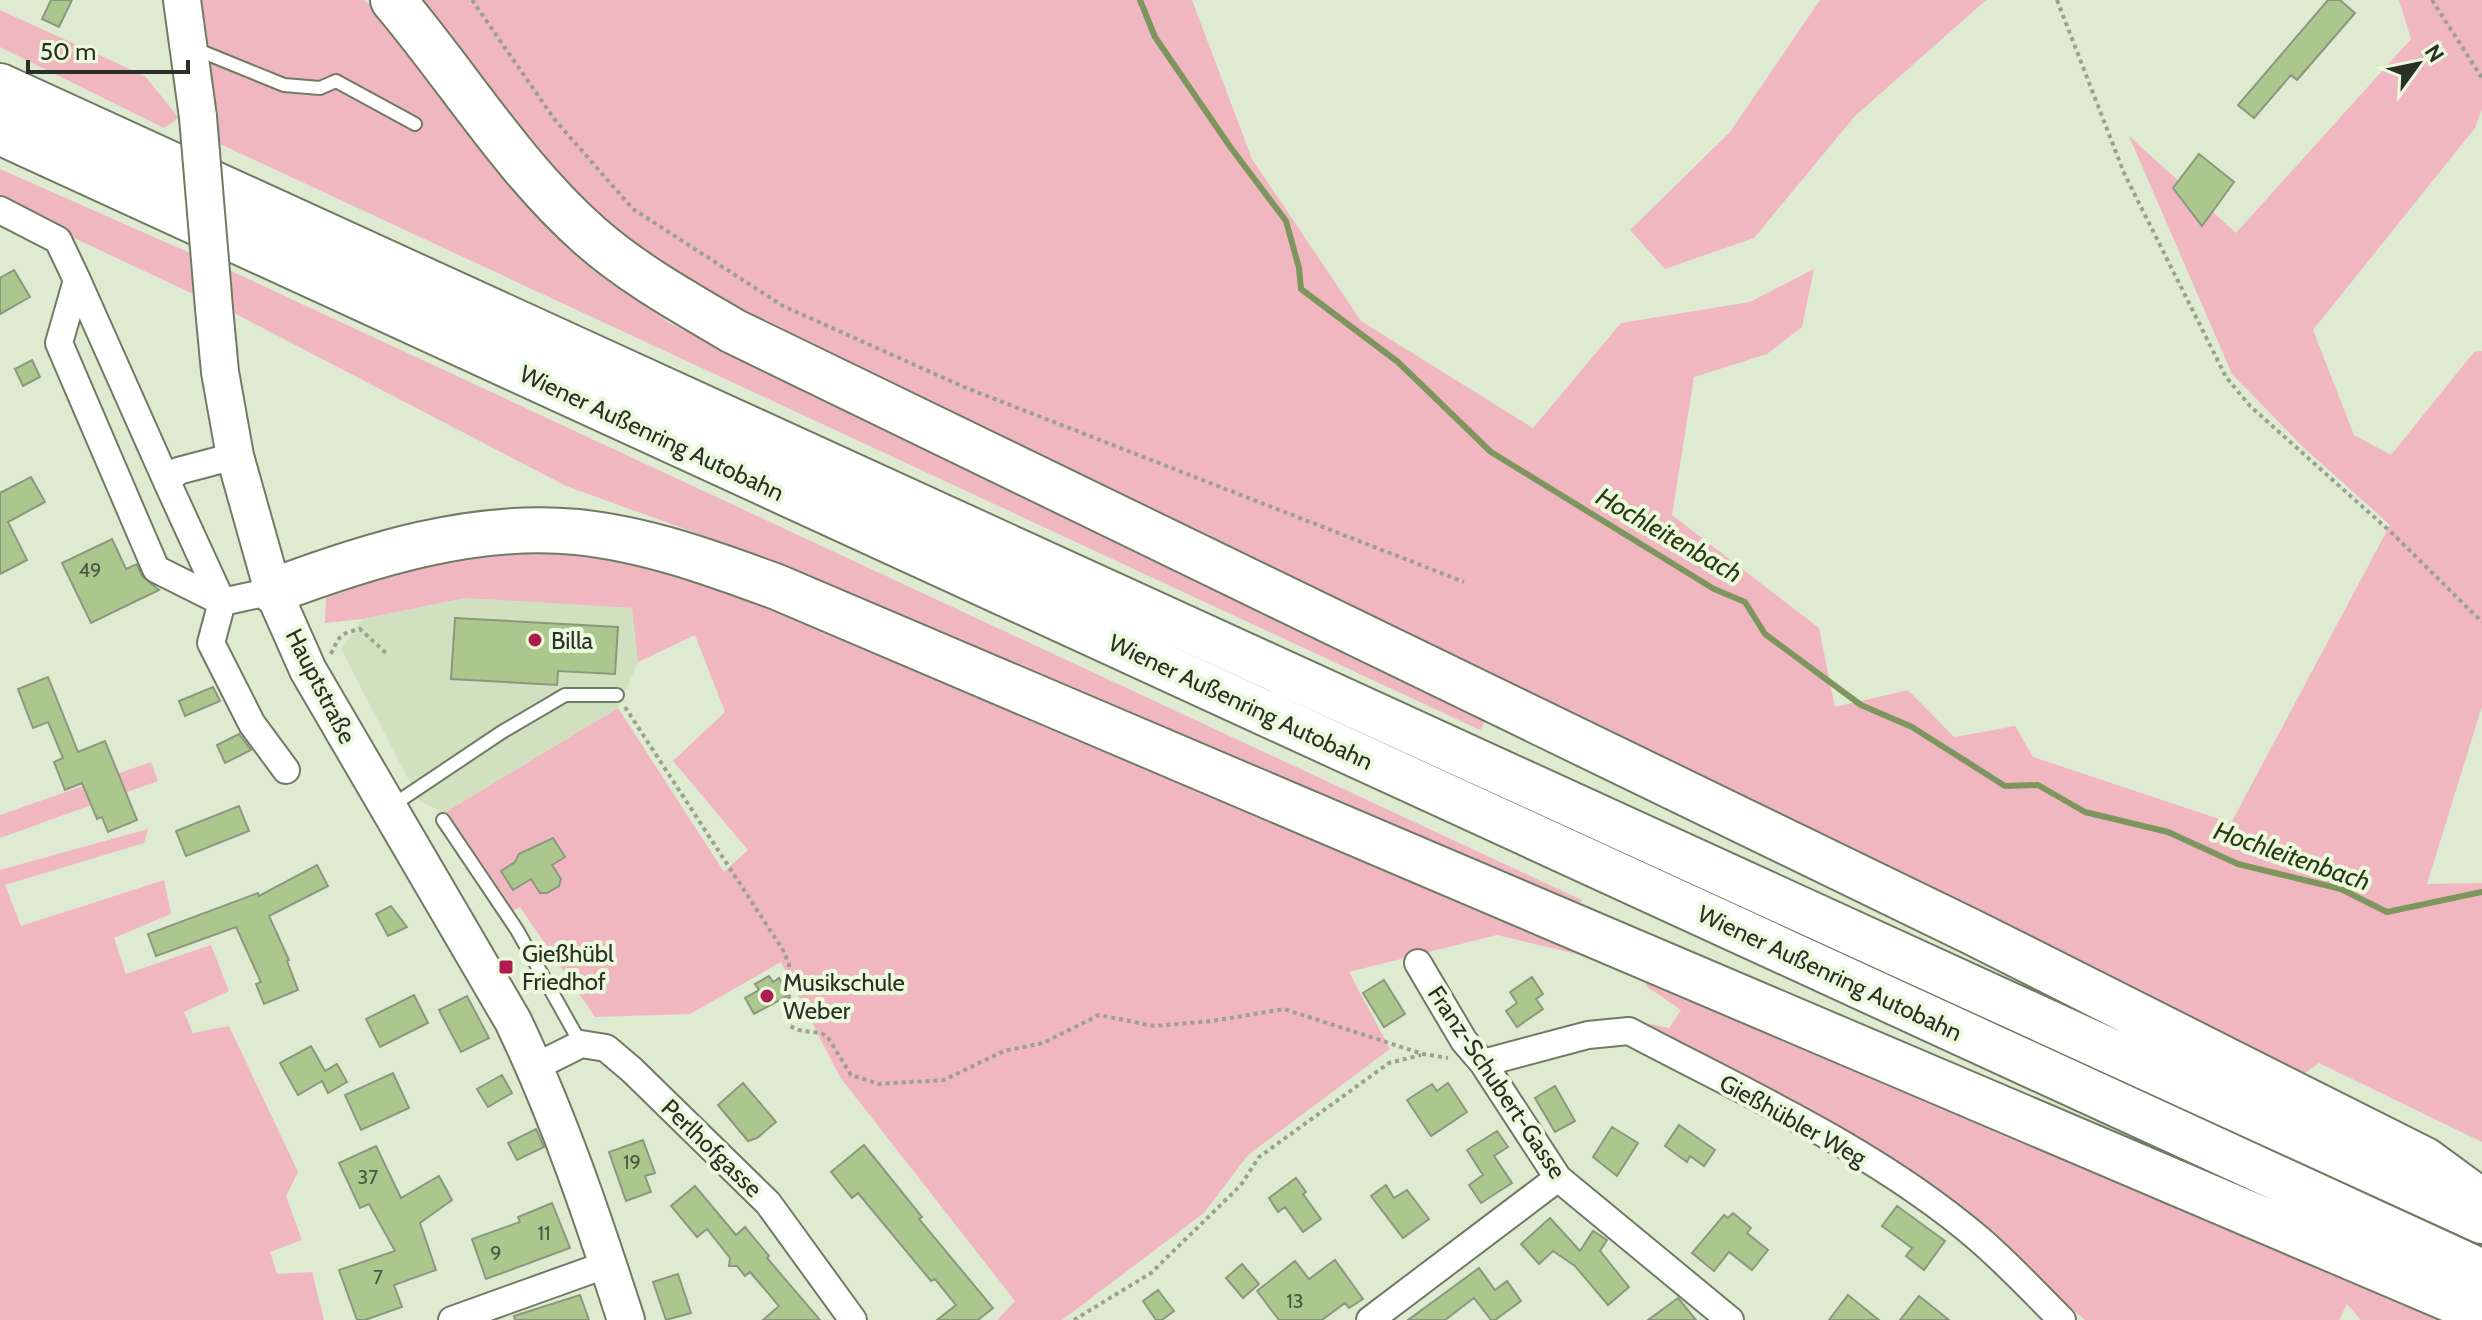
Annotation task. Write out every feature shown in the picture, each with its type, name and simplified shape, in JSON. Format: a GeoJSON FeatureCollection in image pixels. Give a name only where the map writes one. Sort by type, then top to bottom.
{"type":"FeatureCollection","features":[{"type":"Feature","properties":{"kind":"highway"},"geometry":{"type":"LineString","coordinates":[[393,0],[513,153],[589,235],[658,287],[733,331],[1972,932],[2425,1160],[2482,1201]]}},
{"type":"Feature","properties":{"kind":"highway","name":"Wiener Außenring Autobahn"},"geometry":{"type":"LineString","coordinates":[[0,86],[2482,1221]]}},
{"type":"Feature","properties":{"kind":"highway","name":"Wiener Außenring Autobahn"},"geometry":{"type":"LineString","coordinates":[[0,132],[2482,1272]]}},
{"type":"Feature","properties":{"kind":"highway"},"geometry":{"type":"LineString","coordinates":[[273,591],[350,564],[488,533],[530,530],[577,532],[632,541],[689,556],[777,587],[2482,1313]]}},
{"type":"Feature","properties":{"kind":"main road","name":"Hauptstraße"},"geometry":{"type":"LineString","coordinates":[[182,0],[198,117],[220,372],[235,456],[273,591],[308,670],[387,809],[488,975],[535,1067],[580,1182],[626,1320]]}},
{"type":"Feature","properties":{"kind":"street"},"geometry":{"type":"LineString","coordinates":[[0,210],[58,240],[222,602],[211,643],[252,724],[286,770]]}},
{"type":"Feature","properties":{"kind":"street"},"geometry":{"type":"LineString","coordinates":[[77,280],[59,343],[156,569],[222,602],[273,591]]}},
{"type":"Feature","properties":{"kind":"street"},"geometry":{"type":"LineString","coordinates":[[167,482],[178,471],[235,456]]}},
{"type":"Feature","properties":{"kind":"street","name":"Franz-Schubert-Gasse"},"geometry":{"type":"LineString","coordinates":[[1418,963],[1464,1041],[1483,1063],[1558,1178],[1730,1320]]}},
{"type":"Feature","properties":{"kind":"street","name":"Gießhübler Weg"},"geometry":{"type":"LineString","coordinates":[[1483,1063],[1588,1035],[1629,1031],[1849,1148],[1925,1198],[1979,1239],[2062,1320]]}},
{"type":"Feature","properties":{"kind":"street"},"geometry":{"type":"LineString","coordinates":[[535,1067],[581,1044]]}},
{"type":"Feature","properties":{"kind":"street","name":"Perlhofgasse"},"geometry":{"type":"LineString","coordinates":[[581,1044],[606,1048],[632,1070],[768,1203],[853,1320]]}},
{"type":"Feature","properties":{"kind":"street"},"geometry":{"type":"LineString","coordinates":[[1370,1320],[1558,1178]]}},
{"type":"Feature","properties":{"kind":"street"},"geometry":{"type":"LineString","coordinates":[[452,1320],[608,1264]]}},
{"type":"Feature","properties":{"kind":"lane"},"geometry":{"type":"LineString","coordinates":[[190,46],[284,85],[320,88],[336,81],[415,124]]}},
{"type":"Feature","properties":{"kind":"lane"},"geometry":{"type":"LineString","coordinates":[[387,809],[502,732],[565,695],[617,695]]}},
{"type":"Feature","properties":{"kind":"lane"},"geometry":{"type":"LineString","coordinates":[[443,820],[517,930],[581,1044]]}},
{"type":"Feature","properties":{"kind":"path"},"geometry":{"type":"LineString","coordinates":[[472,0],[555,120],[633,209],[783,306],[964,387],[1464,582]]}},
{"type":"Feature","properties":{"kind":"path"},"geometry":{"type":"LineString","coordinates":[[2057,0],[2124,173],[2226,377],[2250,406],[2393,534],[2482,622]]}},
{"type":"Feature","properties":{"kind":"path"},"geometry":{"type":"LineString","coordinates":[[2432,0],[2482,78]]}},
{"type":"Feature","properties":{"kind":"path"},"geometry":{"type":"LineString","coordinates":[[308,670],[326,659],[343,633],[360,629],[386,653]]}},
{"type":"Feature","properties":{"kind":"path"},"geometry":{"type":"LineString","coordinates":[[617,695],[783,950],[789,964],[789,1025],[804,1033],[827,1036],[851,1075],[879,1084],[944,1080],[1004,1051],[1043,1043],[1099,1015],[1154,1026],[1212,1021],[1284,1009],[1423,1054],[1389,1063],[1259,1157],[1241,1185],[1151,1273],[1074,1320]]}},
{"type":"Feature","properties":{"kind":"shaded area"},"geometry":{"type":"Polygon","coordinates":[[[197,0],[364,0],[384,17],[576,255],[671,324],[1490,712],[1480,730],[218,143],[197,0]]]}},
{"type":"Feature","properties":{"kind":"shaded area"},"geometry":{"type":"Polygon","coordinates":[[[415,0],[1192,0],[1252,159],[1361,321],[1533,428],[1621,323],[1750,302],[1814,269],[1802,327],[1767,354],[1694,377],[1672,515],[1819,628],[1835,707],[1908,690],[1954,737],[2015,726],[2033,757],[2231,823],[2390,525],[2301,445],[2232,374],[2129,136],[2236,233],[2411,39],[2399,0],[2482,0],[2482,109],[2475,128],[2313,330],[2354,435],[2391,455],[2474,352],[2482,351],[2482,706],[2427,884],[2482,883],[2482,1142],[2319,1063],[2300,1077],[753,318],[632,248],[546,159],[415,0]]]}},
{"type":"Feature","properties":{"kind":"shaded area"},"geometry":{"type":"Polygon","coordinates":[[[1820,0],[1986,0],[1855,116],[1754,238],[1665,269],[1630,230],[1730,132],[1820,0]]]}},
{"type":"Feature","properties":{"kind":"shaded area"},"geometry":{"type":"Polygon","coordinates":[[[0,10],[145,76],[179,118],[164,128],[0,47],[0,10]]]}},
{"type":"Feature","properties":{"kind":"shaded area"},"geometry":{"type":"Polygon","coordinates":[[[0,169],[190,253],[193,294],[0,203],[0,169]]]}},
{"type":"Feature","properties":{"kind":"shaded area"},"geometry":{"type":"Polygon","coordinates":[[[229,270],[1582,900],[1573,913],[779,563],[566,486],[232,312],[229,270]]]}},
{"type":"Feature","properties":{"kind":"shaded area"},"geometry":{"type":"Polygon","coordinates":[[[522,551],[631,561],[792,608],[1593,958],[1497,935],[1349,972],[1390,1049],[1248,1155],[1204,1213],[1062,1320],[997,1320],[1015,1301],[840,1077],[781,962],[690,1014],[595,1017],[520,907],[510,912],[444,813],[618,708],[724,872],[748,850],[673,761],[725,712],[695,635],[638,662],[632,608],[465,598],[362,619],[325,623],[326,598],[424,563],[522,551]]]}},
{"type":"Feature","properties":{"kind":"shaded area"},"geometry":{"type":"Polygon","coordinates":[[[465,598],[633,608],[638,662],[618,708],[444,813],[419,800],[341,649],[362,619],[465,598]]]}},
{"type":"Feature","properties":{"kind":"shaded area"},"geometry":{"type":"Polygon","coordinates":[[[151,762],[158,781],[0,838],[0,815],[151,762]]]}},
{"type":"Feature","properties":{"kind":"shaded area"},"geometry":{"type":"Polygon","coordinates":[[[148,829],[144,843],[5,885],[21,926],[164,880],[171,914],[114,938],[126,974],[211,945],[229,991],[184,1012],[193,1033],[229,1026],[298,1172],[286,1196],[302,1240],[270,1252],[277,1274],[312,1272],[324,1320],[0,1320],[0,870],[148,829]]]}},
{"type":"Feature","properties":{"kind":"shaded area"},"geometry":{"type":"Polygon","coordinates":[[[1645,973],[2466,1320],[2361,1320],[2347,1304],[2339,1320],[2085,1320],[1920,1178],[1622,1018],[1669,1028],[1681,1010],[1646,986],[1645,973]]]}},
{"type":"Feature","properties":{"kind":"building"},"geometry":{"type":"Polygon","coordinates":[[[51,0],[72,0],[59,27],[42,19],[51,0]]]}},
{"type":"Feature","properties":{"kind":"building"},"geometry":{"type":"Polygon","coordinates":[[[2328,0],[2340,0],[2355,13],[2297,80],[2291,75],[2254,118],[2238,105],[2328,0]]]}},
{"type":"Feature","properties":{"kind":"building"},"geometry":{"type":"Polygon","coordinates":[[[2199,154],[2234,182],[2202,226],[2173,188],[2199,154]]]}},
{"type":"Feature","properties":{"kind":"building"},"geometry":{"type":"Polygon","coordinates":[[[14,270],[30,297],[0,314],[0,278],[14,270]]]}},
{"type":"Feature","properties":{"kind":"building"},"geometry":{"type":"Polygon","coordinates":[[[32,360],[40,377],[23,386],[15,369],[32,360]]]}},
{"type":"Feature","properties":{"kind":"building"},"geometry":{"type":"Polygon","coordinates":[[[31,477],[45,502],[8,522],[27,560],[0,574],[0,493],[31,477]]]}},
{"type":"Feature","properties":{"kind":"building"},"geometry":{"type":"Polygon","coordinates":[[[112,539],[126,569],[137,564],[142,576],[159,590],[91,623],[62,563],[112,539]]]}},
{"type":"Feature","properties":{"kind":"building","name":"Billa"},"geometry":{"type":"Polygon","coordinates":[[[455,618],[618,627],[615,674],[558,671],[557,685],[451,679],[455,618]]]}},
{"type":"Feature","properties":{"kind":"building"},"geometry":{"type":"Polygon","coordinates":[[[48,677],[78,752],[105,741],[137,820],[108,832],[102,817],[97,819],[82,783],[65,790],[54,762],[63,758],[48,722],[33,728],[18,689],[48,677]]]}},
{"type":"Feature","properties":{"kind":"building"},"geometry":{"type":"Polygon","coordinates":[[[213,687],[220,701],[185,716],[179,701],[213,687]]]}},
{"type":"Feature","properties":{"kind":"building"},"geometry":{"type":"Polygon","coordinates":[[[239,734],[251,750],[225,763],[217,745],[239,734]]]}},
{"type":"Feature","properties":{"kind":"building"},"geometry":{"type":"Polygon","coordinates":[[[239,806],[249,831],[186,856],[176,831],[239,806]]]}},
{"type":"Feature","properties":{"kind":"building"},"geometry":{"type":"Polygon","coordinates":[[[553,838],[565,857],[552,865],[561,879],[559,886],[547,893],[540,893],[531,879],[513,890],[501,871],[515,862],[519,854],[553,838]]]}},
{"type":"Feature","properties":{"kind":"building"},"geometry":{"type":"Polygon","coordinates":[[[317,865],[328,886],[269,916],[289,960],[298,990],[264,1004],[256,984],[261,982],[236,927],[156,956],[148,934],[258,893],[259,896],[317,865]]]}},
{"type":"Feature","properties":{"kind":"building"},"geometry":{"type":"Polygon","coordinates":[[[391,906],[407,927],[388,936],[376,914],[391,906]]]}},
{"type":"Feature","properties":{"kind":"building","name":"Musikschule Weber"},"geometry":{"type":"Polygon","coordinates":[[[769,976],[773,982],[779,978],[789,995],[754,1014],[745,998],[759,990],[755,984],[769,976]]]}},
{"type":"Feature","properties":{"kind":"building"},"geometry":{"type":"Polygon","coordinates":[[[1532,977],[1543,994],[1536,999],[1543,1009],[1517,1027],[1506,1011],[1517,1003],[1510,992],[1532,977]]]}},
{"type":"Feature","properties":{"kind":"building"},"geometry":{"type":"Polygon","coordinates":[[[1384,980],[1405,1014],[1384,1027],[1363,993],[1384,980]]]}},
{"type":"Feature","properties":{"kind":"building"},"geometry":{"type":"Polygon","coordinates":[[[414,995],[428,1023],[380,1047],[366,1019],[414,995]]]}},
{"type":"Feature","properties":{"kind":"building"},"geometry":{"type":"Polygon","coordinates":[[[467,996],[489,1038],[461,1052],[439,1010],[467,996]]]}},
{"type":"Feature","properties":{"kind":"building"},"geometry":{"type":"Polygon","coordinates":[[[311,1046],[325,1071],[337,1064],[347,1082],[328,1093],[322,1081],[298,1095],[280,1063],[311,1046]]]}},
{"type":"Feature","properties":{"kind":"building"},"geometry":{"type":"Polygon","coordinates":[[[393,1073],[409,1108],[361,1130],[345,1095],[393,1073]]]}},
{"type":"Feature","properties":{"kind":"building"},"geometry":{"type":"Polygon","coordinates":[[[502,1075],[512,1093],[488,1107],[477,1089],[502,1075]]]}},
{"type":"Feature","properties":{"kind":"building"},"geometry":{"type":"Polygon","coordinates":[[[743,1083],[776,1122],[757,1138],[748,1141],[718,1105],[743,1083]]]}},
{"type":"Feature","properties":{"kind":"building"},"geometry":{"type":"Polygon","coordinates":[[[1448,1083],[1467,1112],[1431,1136],[1407,1100],[1432,1084],[1437,1091],[1448,1083]]]}},
{"type":"Feature","properties":{"kind":"building"},"geometry":{"type":"Polygon","coordinates":[[[1555,1086],[1575,1121],[1555,1132],[1535,1098],[1555,1086]]]}},
{"type":"Feature","properties":{"kind":"building"},"geometry":{"type":"Polygon","coordinates":[[[1679,1125],[1715,1150],[1704,1166],[1690,1156],[1687,1162],[1665,1146],[1679,1125]]]}},
{"type":"Feature","properties":{"kind":"building"},"geometry":{"type":"Polygon","coordinates":[[[1612,1127],[1638,1143],[1617,1176],[1593,1157],[1612,1127]]]}},
{"type":"Feature","properties":{"kind":"building"},"geometry":{"type":"Polygon","coordinates":[[[536,1129],[544,1147],[517,1160],[508,1143],[536,1129]]]}},
{"type":"Feature","properties":{"kind":"building"},"geometry":{"type":"Polygon","coordinates":[[[1497,1131],[1508,1147],[1494,1156],[1512,1183],[1481,1203],[1469,1185],[1483,1175],[1467,1150],[1497,1131]]]}},
{"type":"Feature","properties":{"kind":"building"},"geometry":{"type":"Polygon","coordinates":[[[643,1140],[655,1173],[645,1176],[651,1192],[626,1201],[609,1152],[643,1140]]]}},
{"type":"Feature","properties":{"kind":"building"},"geometry":{"type":"Polygon","coordinates":[[[864,1145],[922,1217],[919,1219],[993,1308],[978,1320],[937,1320],[956,1305],[935,1279],[931,1281],[858,1193],[852,1198],[831,1172],[864,1145]]]}},
{"type":"Feature","properties":{"kind":"building"},"geometry":{"type":"Polygon","coordinates":[[[376,1146],[401,1198],[439,1176],[452,1200],[420,1223],[436,1270],[394,1285],[402,1307],[357,1320],[339,1270],[395,1251],[369,1204],[360,1208],[339,1163],[376,1146]]]}},
{"type":"Feature","properties":{"kind":"building"},"geometry":{"type":"Polygon","coordinates":[[[1296,1178],[1321,1219],[1303,1232],[1285,1207],[1278,1212],[1269,1198],[1296,1178]]]}},
{"type":"Feature","properties":{"kind":"building"},"geometry":{"type":"Polygon","coordinates":[[[1386,1185],[1394,1198],[1407,1190],[1429,1219],[1403,1238],[1371,1196],[1386,1185]]]}},
{"type":"Feature","properties":{"kind":"building"},"geometry":{"type":"Polygon","coordinates":[[[695,1186],[736,1235],[745,1227],[820,1320],[763,1320],[779,1306],[750,1272],[745,1276],[737,1266],[729,1266],[730,1258],[707,1229],[697,1237],[671,1206],[695,1186]]]}},
{"type":"Feature","properties":{"kind":"building"},"geometry":{"type":"Polygon","coordinates":[[[552,1203],[570,1248],[486,1279],[472,1239],[520,1222],[518,1217],[552,1203]]]}},
{"type":"Feature","properties":{"kind":"building"},"geometry":{"type":"Polygon","coordinates":[[[1897,1206],[1945,1241],[1924,1270],[1906,1256],[1912,1248],[1882,1226],[1897,1206]]]}},
{"type":"Feature","properties":{"kind":"building"},"geometry":{"type":"Polygon","coordinates":[[[1733,1213],[1751,1228],[1747,1233],[1768,1250],[1752,1270],[1729,1252],[1714,1271],[1692,1253],[1724,1215],[1728,1218],[1733,1213]]]}},
{"type":"Feature","properties":{"kind":"building"},"geometry":{"type":"Polygon","coordinates":[[[1550,1218],[1580,1251],[1593,1231],[1607,1240],[1600,1251],[1629,1287],[1608,1305],[1575,1266],[1553,1251],[1539,1264],[1521,1244],[1550,1218]]]}},
{"type":"Feature","properties":{"kind":"building"},"geometry":{"type":"Polygon","coordinates":[[[1335,1260],[1363,1299],[1349,1308],[1345,1303],[1322,1320],[1279,1320],[1257,1291],[1295,1261],[1309,1279],[1335,1260]]]}},
{"type":"Feature","properties":{"kind":"building"},"geometry":{"type":"Polygon","coordinates":[[[1242,1264],[1259,1284],[1243,1298],[1226,1278],[1242,1264]]]}},
{"type":"Feature","properties":{"kind":"building"},"geometry":{"type":"Polygon","coordinates":[[[1479,1268],[1495,1290],[1507,1281],[1521,1301],[1495,1320],[1491,1320],[1474,1298],[1445,1320],[1408,1320],[1479,1268]]]}},
{"type":"Feature","properties":{"kind":"building"},"geometry":{"type":"Polygon","coordinates":[[[678,1274],[691,1313],[666,1320],[653,1282],[678,1274]]]}},
{"type":"Feature","properties":{"kind":"building"},"geometry":{"type":"Polygon","coordinates":[[[1158,1290],[1174,1311],[1162,1320],[1156,1320],[1143,1301],[1158,1290]]]}},
{"type":"Feature","properties":{"kind":"building"},"geometry":{"type":"Polygon","coordinates":[[[580,1295],[589,1320],[515,1320],[514,1316],[580,1295]]]}},
{"type":"Feature","properties":{"kind":"building"},"geometry":{"type":"Polygon","coordinates":[[[1848,1295],[1879,1320],[1829,1320],[1848,1295]]]}},
{"type":"Feature","properties":{"kind":"building"},"geometry":{"type":"Polygon","coordinates":[[[1919,1296],[1949,1320],[1900,1320],[1919,1296]]]}},
{"type":"Feature","properties":{"kind":"building"},"geometry":{"type":"Polygon","coordinates":[[[1678,1298],[1696,1320],[1648,1320],[1678,1298]]]}},
{"type":"Feature","properties":{"kind":"waterway","name":"Hochleitenbach"},"geometry":{"type":"LineString","coordinates":[[1140,0],[1155,37],[1231,148],[1286,221],[1299,268],[1301,289],[1398,362],[1491,452],[1714,589],[1745,602],[1765,634],[1861,705],[1912,727],[2005,786],[2038,785],[2085,812],[2168,832],[2238,864],[2341,889],[2387,912],[2482,892]]}},
{"type":"Feature","properties":{"kind":"place","name":"Billa"},"geometry":{"type":"Point","coordinates":[535,640]}},
{"type":"Feature","properties":{"kind":"place","name":"Gießhübl Friedhof"},"geometry":{"type":"Point","coordinates":[506,967]}},
{"type":"Feature","properties":{"kind":"place","name":"Musikschule Weber"},"geometry":{"type":"Point","coordinates":[767,996]}}]}
